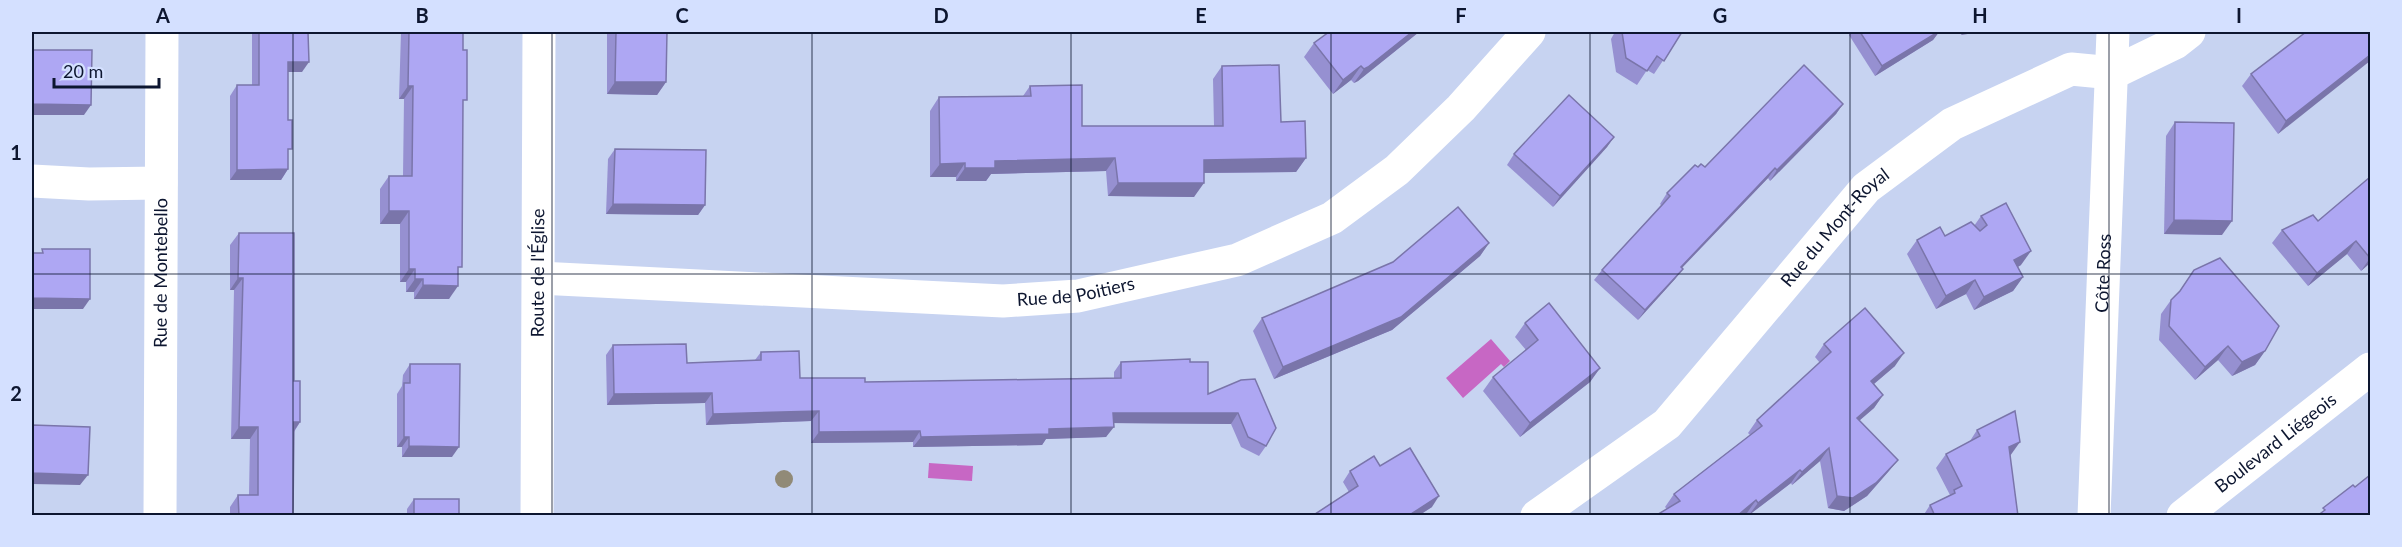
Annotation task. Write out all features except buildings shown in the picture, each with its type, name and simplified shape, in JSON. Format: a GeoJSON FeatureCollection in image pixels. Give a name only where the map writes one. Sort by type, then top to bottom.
{"type":"FeatureCollection","features":[{"type":"Feature","properties":{"kind":"street","name":"Rue de Montebello"},"geometry":{"type":"LineString","coordinates":[[160,516],[162,32]]}},
{"type":"Feature","properties":{"kind":"street","name":"Route de l'Église"},"geometry":{"type":"LineString","coordinates":[[537,516],[539,32]]}},
{"type":"Feature","properties":{"kind":"street","name":"Rue de Poitiers"},"geometry":{"type":"LineString","coordinates":[[539,278],[1003,301],[1078,296],[1237,260],[1332,219],[1397,170],[1461,108],[1529,32]]}},
{"type":"Feature","properties":{"kind":"street","name":"Côte Ross"},"geometry":{"type":"LineString","coordinates":[[2094,516],[2113,32]]}},
{"type":"Feature","properties":{"kind":"street"},"geometry":{"type":"LineString","coordinates":[[2113,73],[2175,43],[2189,32]]}},
{"type":"Feature","properties":{"kind":"street","name":"Rue du Mont-Royal"},"geometry":{"type":"LineString","coordinates":[[1538,516],[1667,424],[1866,188],[1952,124],[2071,69],[2113,73]]}},
{"type":"Feature","properties":{"kind":"street"},"geometry":{"type":"LineString","coordinates":[[32,182],[161,183]]}},
{"type":"Feature","properties":{"kind":"street","name":"Boulevard Liégeois"},"geometry":{"type":"LineString","coordinates":[[2183,516],[2370,369]]}},
{"type":"Feature","properties":{"kind":"shaded area"},"geometry":{"type":"Polygon","coordinates":[[[1491,339],[1510,361],[1504,367],[1501,364],[1463,398],[1446,378],[1491,339]]]}},
{"type":"Feature","properties":{"kind":"shaded area"},"geometry":{"type":"Polygon","coordinates":[[[929,463],[973,466],[972,481],[928,478],[929,463]]]}}]}
